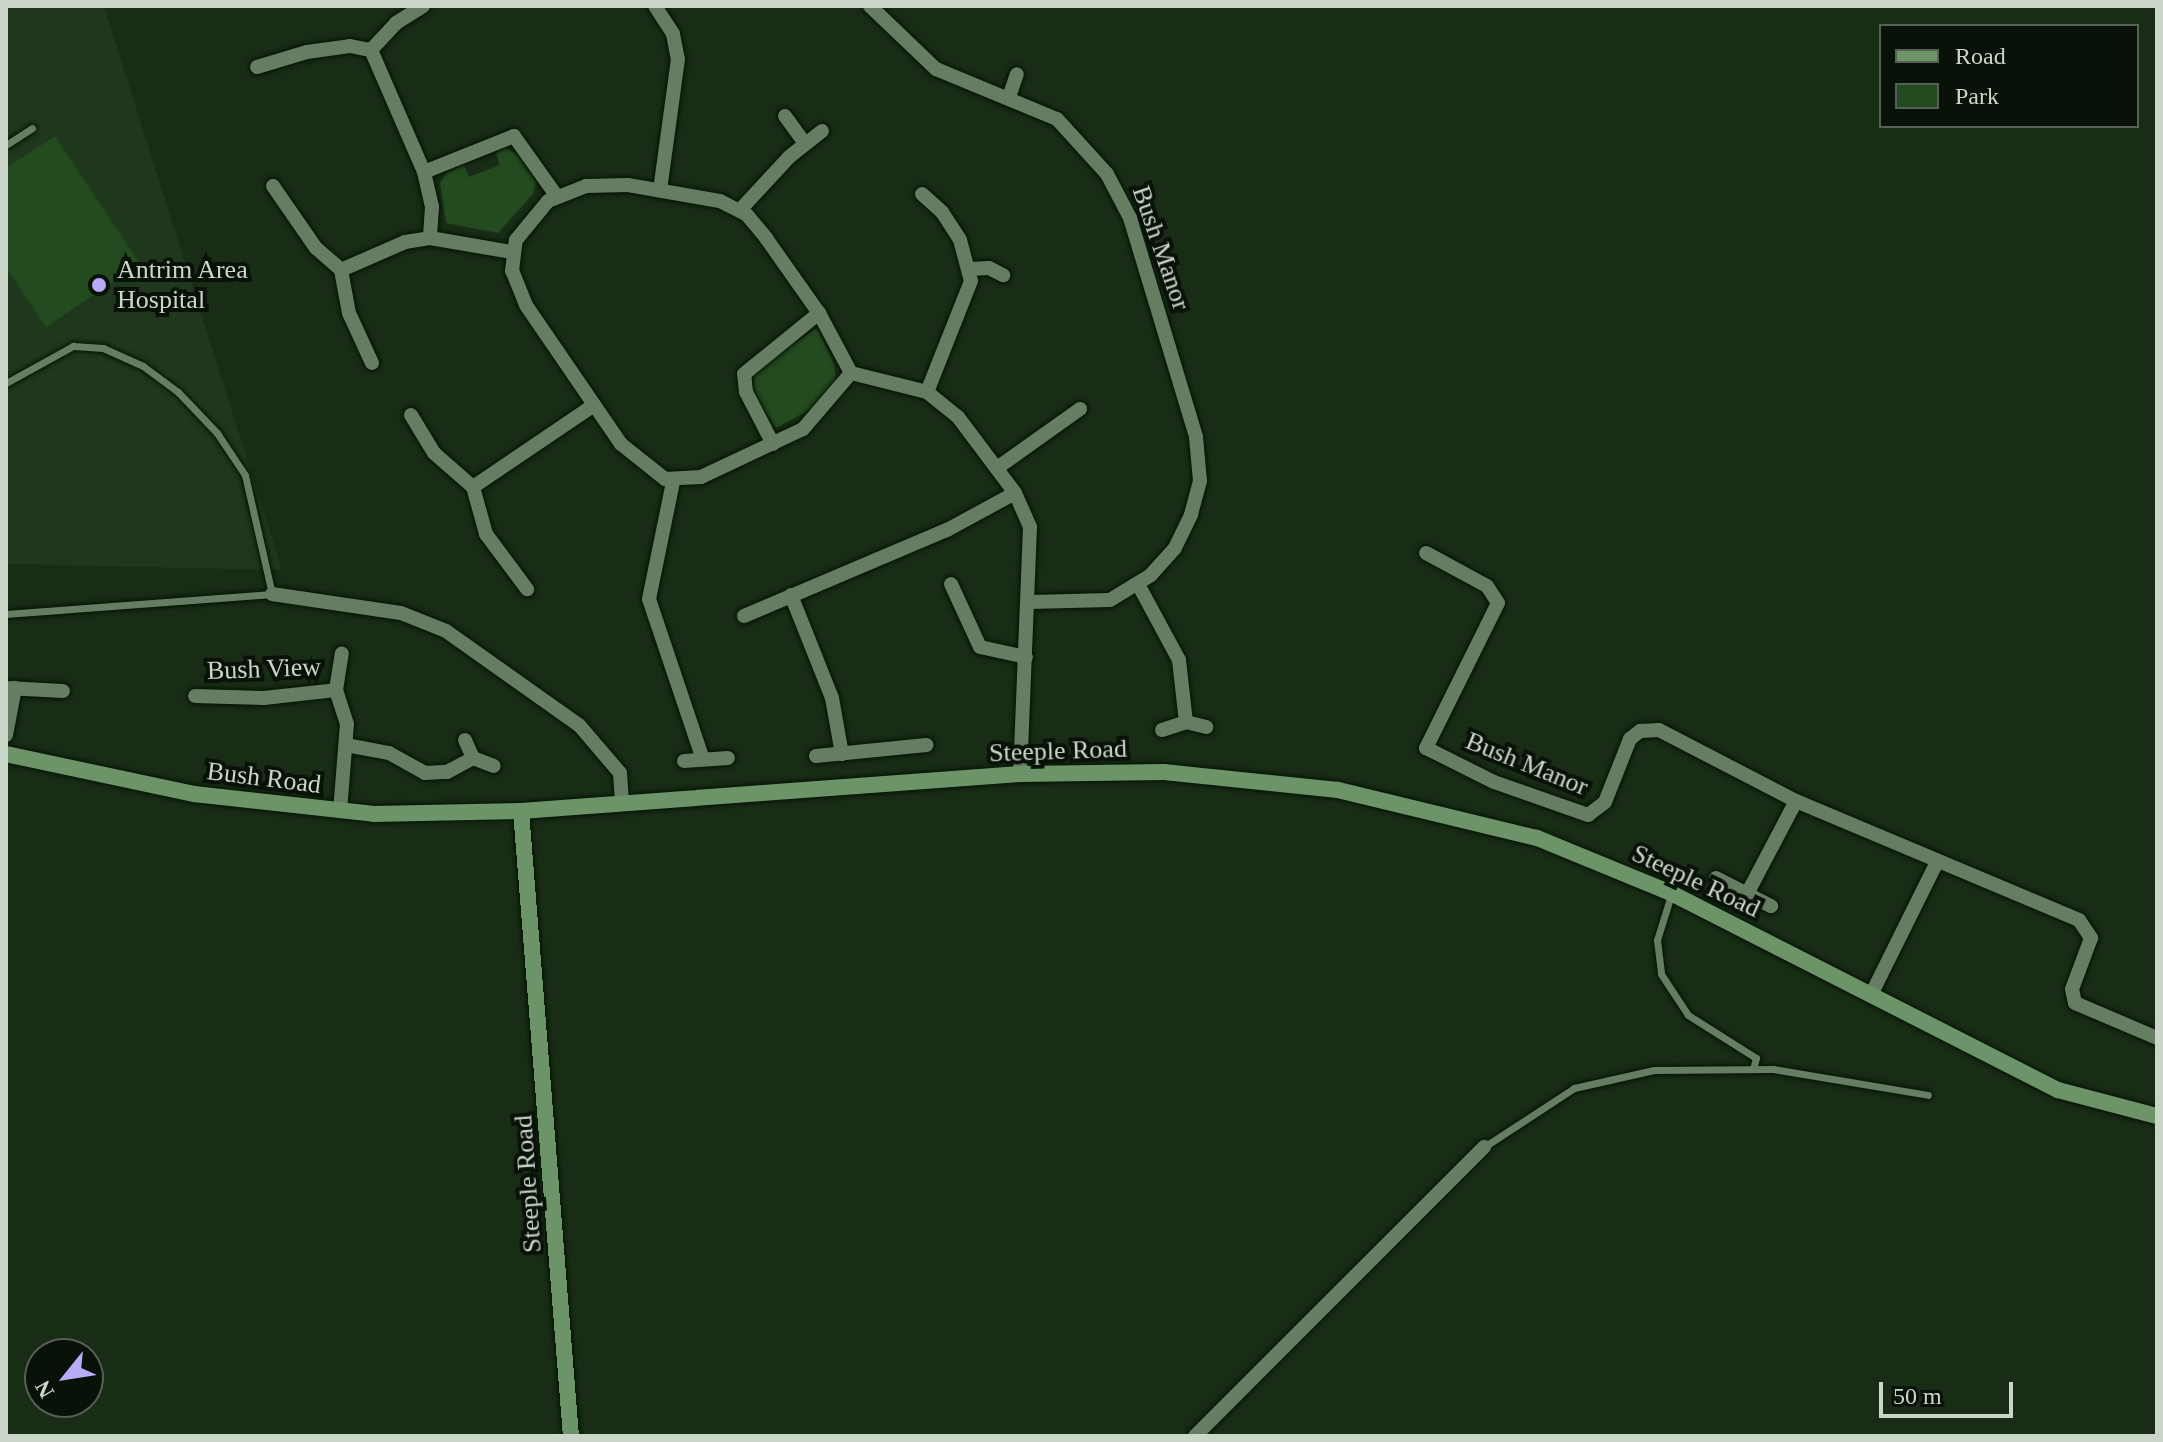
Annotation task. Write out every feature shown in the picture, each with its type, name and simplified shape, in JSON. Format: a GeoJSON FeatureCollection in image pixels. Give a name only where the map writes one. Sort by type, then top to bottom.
{"type":"FeatureCollection","features":[{"type":"Feature","properties":{"kind":"main road","name":"Bush Road"},"geometry":{"type":"LineString","coordinates":[[6,754],[194,794],[340,811],[521,811]]}},
{"type":"Feature","properties":{"kind":"main road","name":"Steeple Road"},"geometry":{"type":"LineString","coordinates":[[571,1436],[521,811],[1020,774],[1164,772],[1338,790],[1537,838],[1671,893],[2058,1090],[2157,1116]]}},
{"type":"Feature","properties":{"kind":"street"},"geometry":{"type":"LineString","coordinates":[[371,50],[396,23],[423,6]]}},
{"type":"Feature","properties":{"kind":"street"},"geometry":{"type":"LineString","coordinates":[[655,6],[677,49],[660,190]]}},
{"type":"Feature","properties":{"kind":"street","name":"Bush Manor"},"geometry":{"type":"LineString","coordinates":[[870,6],[936,69],[1009,97],[1068,127],[1119,192],[1196,437],[1200,481],[1188,523],[1175,548],[1139,586],[1096,603],[1030,602]]}},
{"type":"Feature","properties":{"kind":"street"},"geometry":{"type":"LineString","coordinates":[[257,67],[307,52],[350,46],[371,50]]}},
{"type":"Feature","properties":{"kind":"street"},"geometry":{"type":"LineString","coordinates":[[371,50],[424,172],[432,207],[430,238]]}},
{"type":"Feature","properties":{"kind":"street"},"geometry":{"type":"LineString","coordinates":[[1009,97],[1017,74]]}},
{"type":"Feature","properties":{"kind":"street"},"geometry":{"type":"LineString","coordinates":[[785,116],[805,144]]}},
{"type":"Feature","properties":{"kind":"street"},"geometry":{"type":"LineString","coordinates":[[740,210],[805,144],[822,131]]}},
{"type":"Feature","properties":{"kind":"street"},"geometry":{"type":"LineString","coordinates":[[424,172],[514,136],[556,195]]}},
{"type":"Feature","properties":{"kind":"street"},"geometry":{"type":"LineString","coordinates":[[851,373],[819,416],[773,444],[715,472],[673,482],[628,453],[594,405],[526,305],[512,271],[511,252],[523,229],[556,195],[597,185],[660,190],[740,210],[819,313],[851,373],[927,392],[958,417],[1015,493],[1030,527],[1030,602],[1020,774]]}},
{"type":"Feature","properties":{"kind":"street"},"geometry":{"type":"LineString","coordinates":[[273,186],[311,242],[341,270],[349,313],[372,363]]}},
{"type":"Feature","properties":{"kind":"street"},"geometry":{"type":"LineString","coordinates":[[922,194],[954,229],[970,269],[966,303],[927,392]]}},
{"type":"Feature","properties":{"kind":"street"},"geometry":{"type":"LineString","coordinates":[[341,270],[405,242],[430,238],[511,252]]}},
{"type":"Feature","properties":{"kind":"street"},"geometry":{"type":"LineString","coordinates":[[970,269],[989,268],[1003,275]]}},
{"type":"Feature","properties":{"kind":"street"},"geometry":{"type":"LineString","coordinates":[[773,444],[746,392],[744,374],[819,313]]}},
{"type":"Feature","properties":{"kind":"street"},"geometry":{"type":"LineString","coordinates":[[473,487],[594,405]]}},
{"type":"Feature","properties":{"kind":"street"},"geometry":{"type":"LineString","coordinates":[[997,468],[1080,409]]}},
{"type":"Feature","properties":{"kind":"street"},"geometry":{"type":"LineString","coordinates":[[411,415],[434,453],[473,487],[486,534],[527,589]]}},
{"type":"Feature","properties":{"kind":"street"},"geometry":{"type":"LineString","coordinates":[[673,482],[649,599],[703,759]]}},
{"type":"Feature","properties":{"kind":"street"},"geometry":{"type":"LineString","coordinates":[[744,616],[947,530],[1015,493]]}},
{"type":"Feature","properties":{"kind":"street","name":"Bush Manor"},"geometry":{"type":"LineString","coordinates":[[1426,553],[1487,586],[1498,603],[1426,748],[1494,782],[1588,815],[1605,802],[1630,739],[1654,729],[1796,801],[2084,923],[2091,938],[2072,989],[2075,1003],[2157,1038]]}},
{"type":"Feature","properties":{"kind":"street"},"geometry":{"type":"LineString","coordinates":[[951,584],[980,647],[1026,657]]}},
{"type":"Feature","properties":{"kind":"street"},"geometry":{"type":"LineString","coordinates":[[1139,586],[1179,660],[1186,722]]}},
{"type":"Feature","properties":{"kind":"street"},"geometry":{"type":"LineString","coordinates":[[272,594],[401,613],[446,631],[579,725],[620,773],[622,803]]}},
{"type":"Feature","properties":{"kind":"street"},"geometry":{"type":"LineString","coordinates":[[791,595],[832,698],[842,754]]}},
{"type":"Feature","properties":{"kind":"street","name":"Bush View"},"geometry":{"type":"LineString","coordinates":[[340,811],[347,724],[336,690],[342,653]]}},
{"type":"Feature","properties":{"kind":"street"},"geometry":{"type":"LineString","coordinates":[[6,735],[10,688],[63,691]]}},
{"type":"Feature","properties":{"kind":"street","name":"Bush View"},"geometry":{"type":"LineString","coordinates":[[195,696],[264,698],[336,690]]}},
{"type":"Feature","properties":{"kind":"street"},"geometry":{"type":"LineString","coordinates":[[1162,730],[1186,722],[1206,727]]}},
{"type":"Feature","properties":{"kind":"street"},"geometry":{"type":"LineString","coordinates":[[465,740],[473,758],[494,766]]}},
{"type":"Feature","properties":{"kind":"street"},"geometry":{"type":"LineString","coordinates":[[346,745],[389,753],[425,773],[447,772],[473,758]]}},
{"type":"Feature","properties":{"kind":"street"},"geometry":{"type":"LineString","coordinates":[[816,756],[926,745]]}},
{"type":"Feature","properties":{"kind":"street"},"geometry":{"type":"LineString","coordinates":[[684,761],[728,758]]}},
{"type":"Feature","properties":{"kind":"street"},"geometry":{"type":"LineString","coordinates":[[1747,894],[1796,801]]}},
{"type":"Feature","properties":{"kind":"street"},"geometry":{"type":"LineString","coordinates":[[1871,995],[1937,862]]}},
{"type":"Feature","properties":{"kind":"street"},"geometry":{"type":"LineString","coordinates":[[1716,878],[1771,906]]}},
{"type":"Feature","properties":{"kind":"street"},"geometry":{"type":"LineString","coordinates":[[1195,1436],[1484,1147]]}},
{"type":"Feature","properties":{"kind":"lane"},"geometry":{"type":"LineString","coordinates":[[6,145],[32,128]]}},
{"type":"Feature","properties":{"kind":"lane"},"geometry":{"type":"LineString","coordinates":[[6,383],[73,346],[103,348],[143,366],[178,392],[217,433],[245,475],[272,594],[6,614]]}},
{"type":"Feature","properties":{"kind":"lane"},"geometry":{"type":"LineString","coordinates":[[1671,893],[1657,940],[1661,974],[1688,1015],[1756,1058],[1753,1069]]}},
{"type":"Feature","properties":{"kind":"lane"},"geometry":{"type":"LineString","coordinates":[[1484,1147],[1574,1088],[1654,1070],[1753,1069],[1928,1095]]}},
{"type":"Feature","properties":{"kind":"shaded area","name":"Antrim Area Hospital"},"geometry":{"type":"Polygon","coordinates":[[[6,6],[104,6],[282,570],[6,564],[6,6]]]}},
{"type":"Feature","properties":{"kind":"green space"},"geometry":{"type":"Polygon","coordinates":[[[55,136],[140,264],[46,327],[6,267],[6,168],[55,136]]]}},
{"type":"Feature","properties":{"kind":"green space"},"geometry":{"type":"Polygon","coordinates":[[[505,148],[518,155],[536,182],[533,194],[498,233],[446,223],[440,183],[448,172],[464,165],[469,177],[500,165],[496,153],[505,148]]]}},
{"type":"Feature","properties":{"kind":"green space"},"geometry":{"type":"Polygon","coordinates":[[[817,328],[834,364],[836,382],[815,407],[776,428],[756,398],[752,372],[817,328]]]}},
{"type":"Feature","properties":{"kind":"place","name":"Antrim Area Hospital"},"geometry":{"type":"Point","coordinates":[99,285]}}]}
